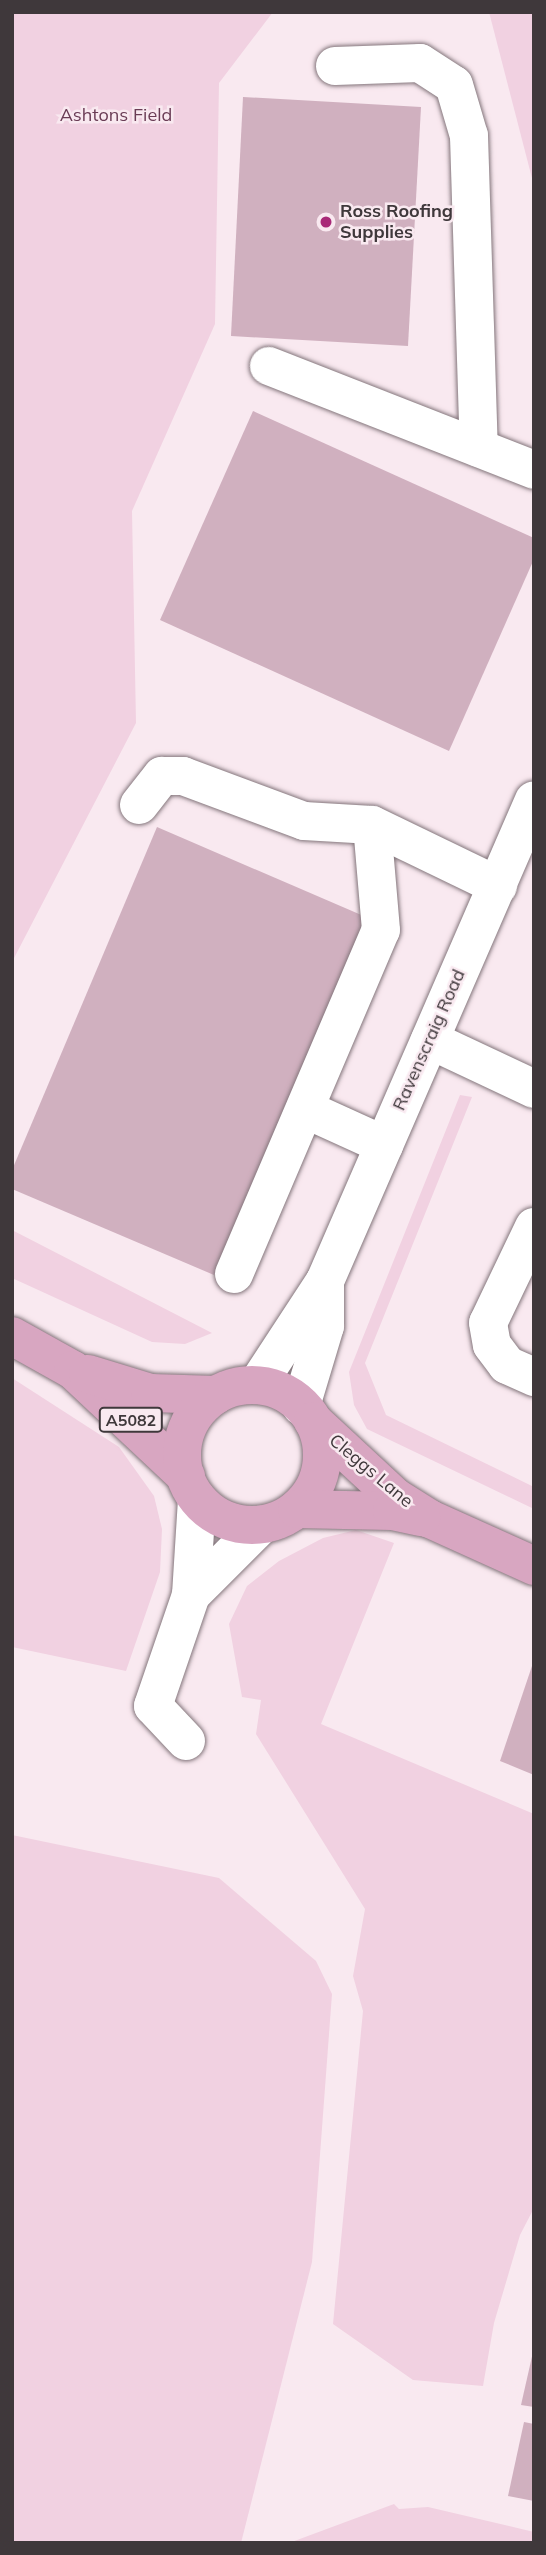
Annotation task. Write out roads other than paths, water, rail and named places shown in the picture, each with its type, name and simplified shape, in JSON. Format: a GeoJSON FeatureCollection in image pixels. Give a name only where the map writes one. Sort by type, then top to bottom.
{"type":"FeatureCollection","features":[{"type":"Feature","properties":{"kind":"main road","name":"A5082"},"geometry":{"type":"LineString","coordinates":[[12,1336],[73,1370],[150,1393],[216,1395],[257,1385]]}},
{"type":"Feature","properties":{"kind":"main road","name":"A5082"},"geometry":{"type":"LineString","coordinates":[[73,1370],[215,1515],[237,1524],[261,1525]]}},
{"type":"Feature","properties":{"kind":"main road"},"geometry":{"type":"LineString","coordinates":[[257,1385],[278,1390],[307,1414],[321,1444],[321,1468],[313,1490],[297,1509],[261,1525]]}},
{"type":"Feature","properties":{"kind":"main road","name":"A5082"},"geometry":{"type":"LineString","coordinates":[[191,1488],[183,1445],[188,1427],[216,1395]]}},
{"type":"Feature","properties":{"kind":"main road","name":"Cleggs Lane"},"geometry":{"type":"LineString","coordinates":[[307,1414],[395,1496],[430,1519],[534,1566]]}},
{"type":"Feature","properties":{"kind":"main road","name":"Cleggs Lane"},"geometry":{"type":"LineString","coordinates":[[297,1509],[392,1511],[430,1519]]}},
{"type":"Feature","properties":{"kind":"street"},"geometry":{"type":"LineString","coordinates":[[335,65],[420,63],[454,85],[469,136],[479,448]]}},
{"type":"Feature","properties":{"kind":"street"},"geometry":{"type":"LineString","coordinates":[[270,366],[534,470]]}},
{"type":"Feature","properties":{"kind":"street"},"geometry":{"type":"LineString","coordinates":[[139,805],[162,776],[183,776],[304,821],[372,825],[498,886]]}},
{"type":"Feature","properties":{"kind":"street","name":"Ravenscraig Road"},"geometry":{"type":"LineString","coordinates":[[257,1385],[325,1281],[534,800]]}},
{"type":"Feature","properties":{"kind":"street"},"geometry":{"type":"LineString","coordinates":[[234,1274],[381,930],[372,825]]}},
{"type":"Feature","properties":{"kind":"street"},"geometry":{"type":"LineString","coordinates":[[430,1040],[534,1089]]}},
{"type":"Feature","properties":{"kind":"street"},"geometry":{"type":"LineString","coordinates":[[305,1109],[384,1145]]}},
{"type":"Feature","properties":{"kind":"street"},"geometry":{"type":"LineString","coordinates":[[534,1227],[488,1323],[492,1345],[507,1365],[534,1377]]}},
{"type":"Feature","properties":{"kind":"street","name":"Ravenscraig Road"},"geometry":{"type":"LineString","coordinates":[[307,1414],[325,1326],[325,1281]]}},
{"type":"Feature","properties":{"kind":"street"},"geometry":{"type":"LineString","coordinates":[[186,1741],[153,1706],[191,1595],[191,1488]]}},
{"type":"Feature","properties":{"kind":"street"},"geometry":{"type":"LineString","coordinates":[[191,1595],[261,1525]]}},
{"type":"Feature","properties":{"kind":"place","name":"Ross Roofing Supplies"},"geometry":{"type":"Point","coordinates":[326,222]}},
{"type":"Feature","properties":{"kind":"park label","name":"Ashtons Field"},"geometry":{"type":"Point","coordinates":[116,115]}}]}
